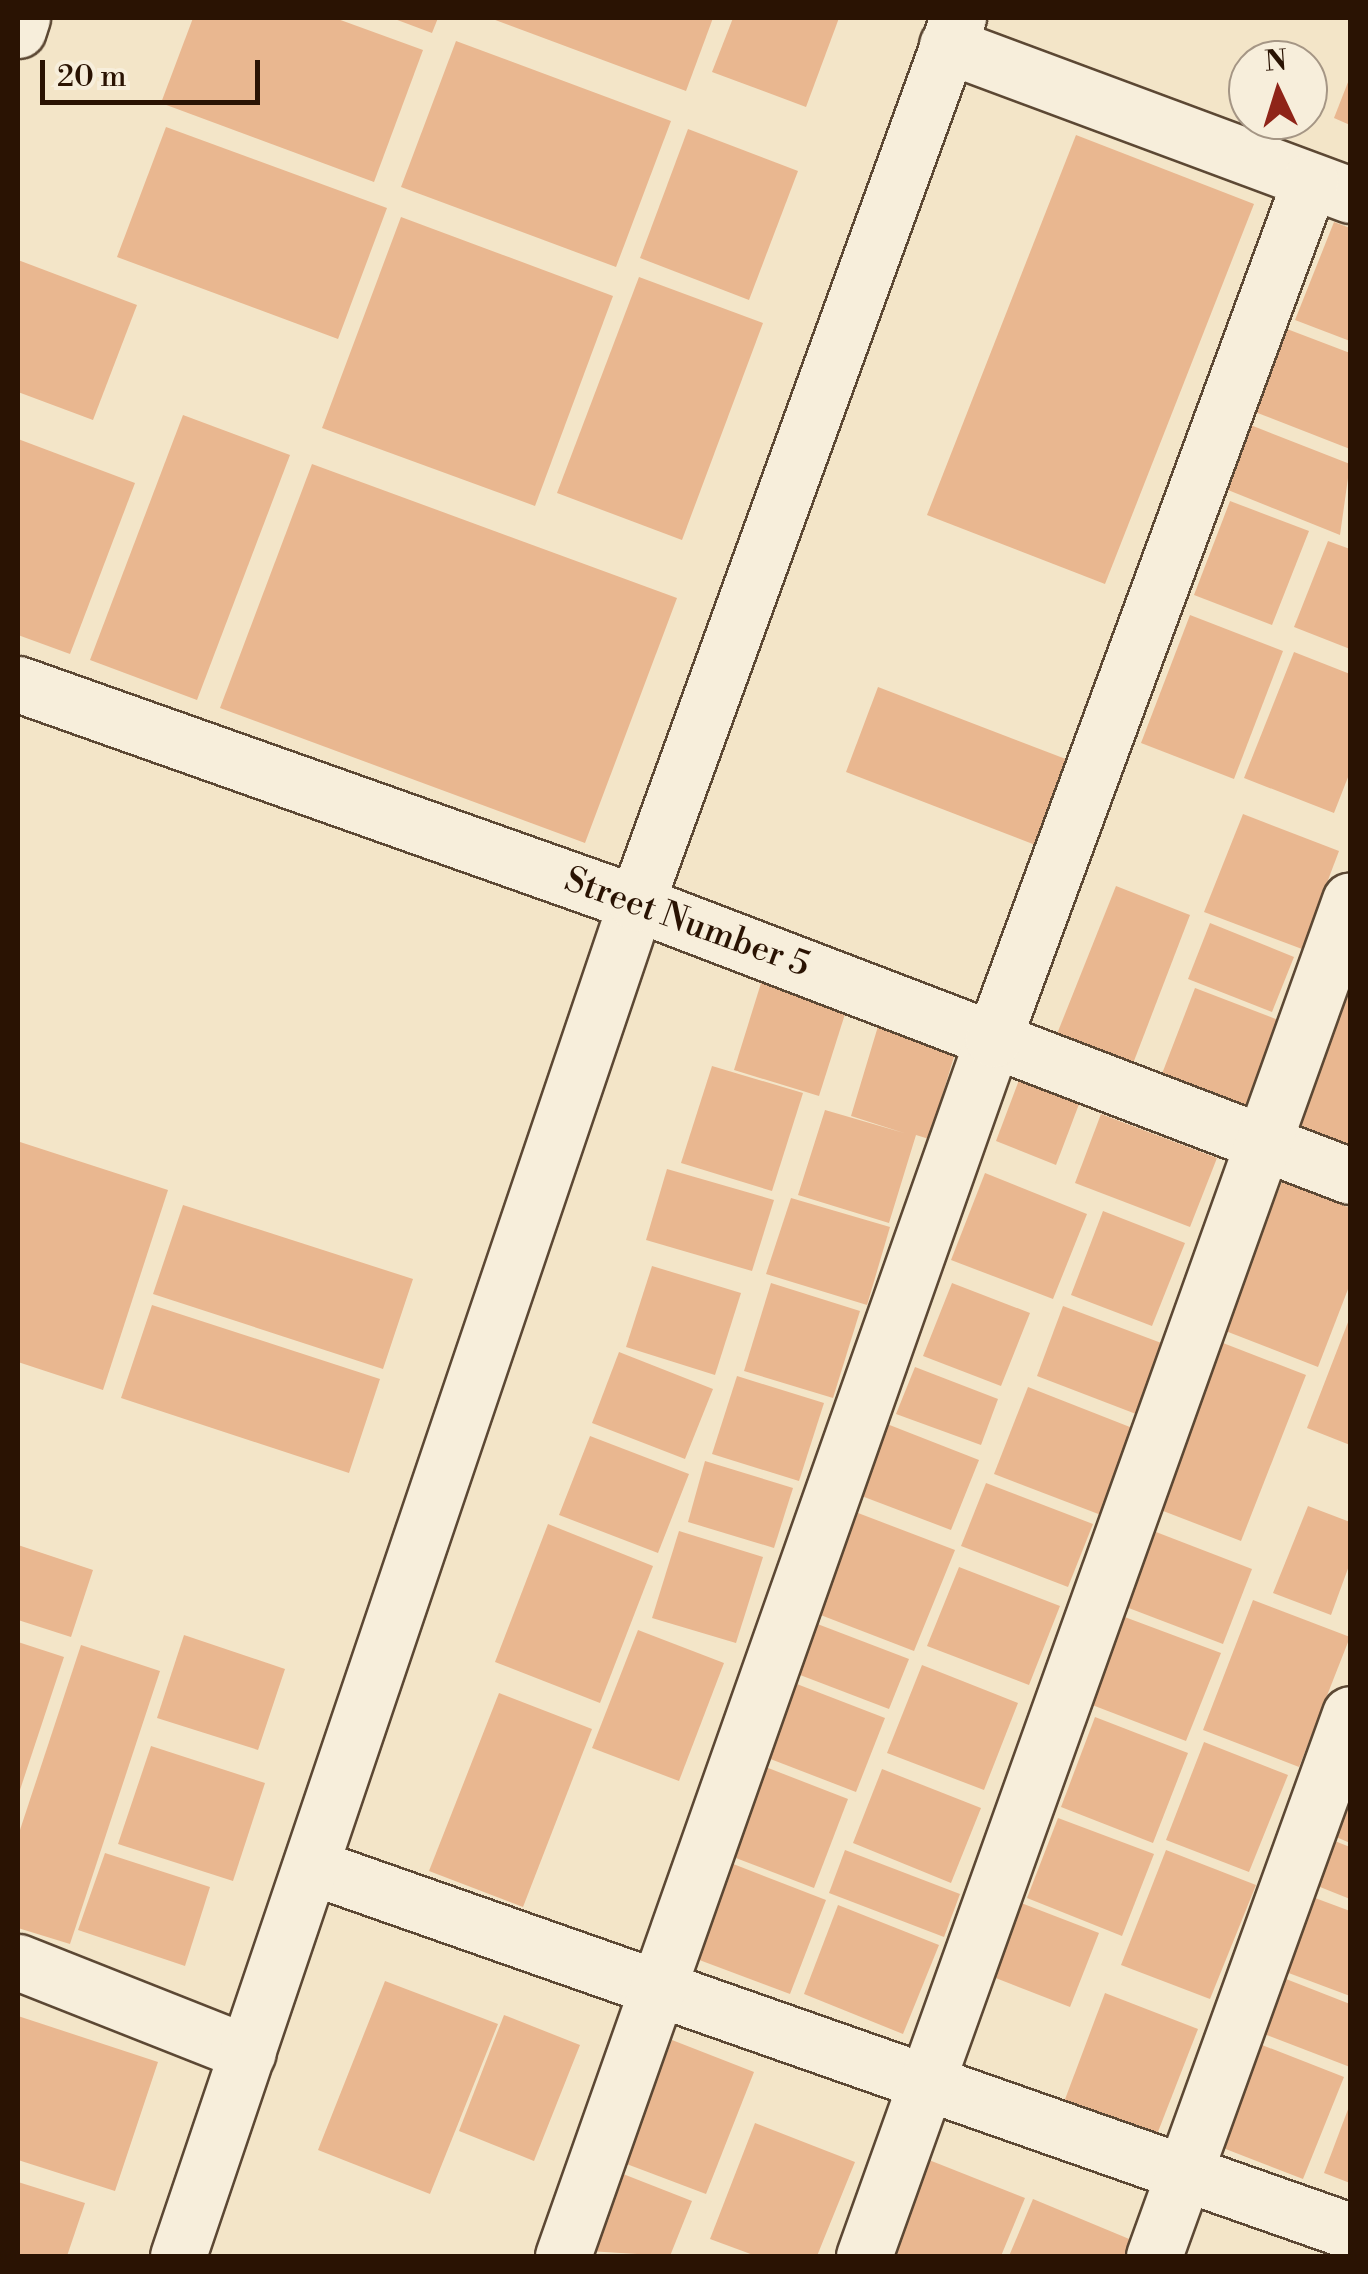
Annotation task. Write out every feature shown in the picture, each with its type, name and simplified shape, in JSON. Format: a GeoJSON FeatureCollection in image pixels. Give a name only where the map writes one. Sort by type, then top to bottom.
{"type":"FeatureCollection","features":[{"type":"Feature","properties":{"kind":"street"},"geometry":{"type":"LineString","coordinates":[[18,30],[22,18]]}},
{"type":"Feature","properties":{"kind":"street"},"geometry":{"type":"LineString","coordinates":[[178,2256],[636,902],[952,32],[1330,188],[993,1038],[563,2256]]}},
{"type":"Feature","properties":{"kind":"street","name":"Street Number 5"},"geometry":{"type":"LineString","coordinates":[[18,684],[636,902],[1262,1146],[1350,1176]]}},
{"type":"Feature","properties":{"kind":"street"},"geometry":{"type":"LineString","coordinates":[[864,2256],[1350,900]]}},
{"type":"Feature","properties":{"kind":"street"},"geometry":{"type":"LineString","coordinates":[[1154,2256],[1350,1714]]}},
{"type":"Feature","properties":{"kind":"street"},"geometry":{"type":"LineString","coordinates":[[312,1866],[1350,2232]]}},
{"type":"Feature","properties":{"kind":"street"},"geometry":{"type":"LineString","coordinates":[[18,1962],[248,2053]]}},
{"type":"Feature","properties":{"kind":"building"},"geometry":{"type":"Polygon","coordinates":[[[193,18],[335,18],[423,50],[374,182],[161,103],[193,18]]]}},
{"type":"Feature","properties":{"kind":"building"},"geometry":{"type":"Polygon","coordinates":[[[392,18],[438,18],[432,33],[392,18]]]}},
{"type":"Feature","properties":{"kind":"building"},"geometry":{"type":"Polygon","coordinates":[[[490,18],[713,18],[686,91],[490,18]]]}},
{"type":"Feature","properties":{"kind":"building"},"geometry":{"type":"Polygon","coordinates":[[[733,18],[839,18],[806,107],[712,72],[733,18]]]}},
{"type":"Feature","properties":{"kind":"building"},"geometry":{"type":"Polygon","coordinates":[[[456,41],[671,121],[616,267],[401,187],[456,41]]]}},
{"type":"Feature","properties":{"kind":"building"},"geometry":{"type":"Polygon","coordinates":[[[1350,77],[1350,125],[1334,118],[1350,77]]]}},
{"type":"Feature","properties":{"kind":"building"},"geometry":{"type":"Polygon","coordinates":[[[166,127],[387,208],[338,339],[117,257],[166,127]]]}},
{"type":"Feature","properties":{"kind":"building"},"geometry":{"type":"Polygon","coordinates":[[[688,129],[798,171],[749,300],[640,258],[688,129]]]}},
{"type":"Feature","properties":{"kind":"building"},"geometry":{"type":"Polygon","coordinates":[[[1076,135],[1254,204],[1105,584],[927,515],[1076,135]]]}},
{"type":"Feature","properties":{"kind":"building"},"geometry":{"type":"Polygon","coordinates":[[[401,217],[613,296],[535,506],[322,428],[401,217]]]}},
{"type":"Feature","properties":{"kind":"building"},"geometry":{"type":"Polygon","coordinates":[[[1334,222],[1350,228],[1350,341],[1295,320],[1334,222]]]}},
{"type":"Feature","properties":{"kind":"building"},"geometry":{"type":"Polygon","coordinates":[[[18,260],[137,305],[93,420],[18,392],[18,260]]]}},
{"type":"Feature","properties":{"kind":"building"},"geometry":{"type":"Polygon","coordinates":[[[639,277],[763,323],[682,540],[557,493],[639,277]]]}},
{"type":"Feature","properties":{"kind":"building"},"geometry":{"type":"Polygon","coordinates":[[[1287,329],[1350,353],[1350,449],[1255,412],[1287,329]]]}},
{"type":"Feature","properties":{"kind":"building"},"geometry":{"type":"Polygon","coordinates":[[[183,415],[290,455],[197,700],[90,660],[183,415]]]}},
{"type":"Feature","properties":{"kind":"building"},"geometry":{"type":"Polygon","coordinates":[[[1248,424],[1350,464],[1340,535],[1223,488],[1248,424]]]}},
{"type":"Feature","properties":{"kind":"building"},"geometry":{"type":"Polygon","coordinates":[[[18,439],[135,483],[70,654],[18,635],[18,439]]]}},
{"type":"Feature","properties":{"kind":"building"},"geometry":{"type":"Polygon","coordinates":[[[312,464],[677,598],[585,843],[220,708],[312,464]]]}},
{"type":"Feature","properties":{"kind":"building"},"geometry":{"type":"Polygon","coordinates":[[[1230,501],[1309,531],[1272,625],[1194,595],[1230,501]]]}},
{"type":"Feature","properties":{"kind":"building"},"geometry":{"type":"Polygon","coordinates":[[[1328,541],[1350,549],[1350,649],[1294,627],[1328,541]]]}},
{"type":"Feature","properties":{"kind":"building"},"geometry":{"type":"Polygon","coordinates":[[[1190,615],[1283,651],[1234,779],[1141,743],[1190,615]]]}},
{"type":"Feature","properties":{"kind":"building"},"geometry":{"type":"Polygon","coordinates":[[[1294,652],[1350,674],[1350,772],[1334,813],[1244,778],[1294,652]]]}},
{"type":"Feature","properties":{"kind":"building"},"geometry":{"type":"Polygon","coordinates":[[[878,687],[1071,761],[1038,846],[846,772],[878,687]]]}},
{"type":"Feature","properties":{"kind":"building"},"geometry":{"type":"Polygon","coordinates":[[[1243,814],[1339,851],[1302,949],[1204,912],[1243,814]]]}},
{"type":"Feature","properties":{"kind":"building"},"geometry":{"type":"Polygon","coordinates":[[[1116,886],[1190,915],[1129,1074],[1053,1044],[1116,886]]]}},
{"type":"Feature","properties":{"kind":"building"},"geometry":{"type":"Polygon","coordinates":[[[1210,923],[1294,957],[1272,1012],[1188,979],[1210,923]]]}},
{"type":"Feature","properties":{"kind":"building"},"geometry":{"type":"Polygon","coordinates":[[[766,967],[852,992],[819,1096],[734,1070],[766,967]]]}},
{"type":"Feature","properties":{"kind":"building"},"geometry":{"type":"Polygon","coordinates":[[[1195,988],[1286,1023],[1245,1127],[1155,1092],[1195,988]]]}},
{"type":"Feature","properties":{"kind":"building"},"geometry":{"type":"Polygon","coordinates":[[[1350,991],[1350,1161],[1293,1138],[1350,991]]]}},
{"type":"Feature","properties":{"kind":"building"},"geometry":{"type":"Polygon","coordinates":[[[882,1013],[960,1037],[929,1139],[916,1135],[889,1223],[798,1195],[825,1110],[904,1133],[851,1116],[882,1013]]]}},
{"type":"Feature","properties":{"kind":"building"},"geometry":{"type":"Polygon","coordinates":[[[1027,1059],[1087,1083],[1056,1165],[996,1141],[1027,1059]]]}},
{"type":"Feature","properties":{"kind":"building"},"geometry":{"type":"Polygon","coordinates":[[[712,1066],[803,1093],[772,1191],[681,1163],[712,1066]]]}},
{"type":"Feature","properties":{"kind":"building"},"geometry":{"type":"Polygon","coordinates":[[[1101,1114],[1217,1158],[1190,1227],[1075,1183],[1101,1114]]]}},
{"type":"Feature","properties":{"kind":"building"},"geometry":{"type":"Polygon","coordinates":[[[20,1142],[168,1190],[103,1390],[18,1362],[20,1142]]]}},
{"type":"Feature","properties":{"kind":"building"},"geometry":{"type":"Polygon","coordinates":[[[667,1169],[774,1200],[752,1271],[646,1240],[667,1169]]]}},
{"type":"Feature","properties":{"kind":"building"},"geometry":{"type":"Polygon","coordinates":[[[985,1173],[1087,1214],[1053,1299],[951,1260],[985,1173]]]}},
{"type":"Feature","properties":{"kind":"building"},"geometry":{"type":"Polygon","coordinates":[[[1282,1182],[1350,1208],[1350,1284],[1318,1367],[1223,1330],[1282,1182]]]}},
{"type":"Feature","properties":{"kind":"building"},"geometry":{"type":"Polygon","coordinates":[[[791,1198],[890,1227],[867,1305],[766,1274],[791,1198]]]}},
{"type":"Feature","properties":{"kind":"building"},"geometry":{"type":"Polygon","coordinates":[[[183,1205],[413,1279],[383,1369],[153,1294],[183,1205]]]}},
{"type":"Feature","properties":{"kind":"building"},"geometry":{"type":"Polygon","coordinates":[[[1103,1211],[1185,1243],[1152,1326],[1071,1295],[1103,1211]]]}},
{"type":"Feature","properties":{"kind":"building"},"geometry":{"type":"Polygon","coordinates":[[[652,1266],[741,1293],[715,1375],[626,1347],[652,1266]]]}},
{"type":"Feature","properties":{"kind":"building"},"geometry":{"type":"Polygon","coordinates":[[[771,1283],[860,1311],[833,1398],[744,1371],[771,1283]]]}},
{"type":"Feature","properties":{"kind":"building"},"geometry":{"type":"Polygon","coordinates":[[[952,1283],[1030,1313],[1001,1386],[923,1356],[952,1283]]]}},
{"type":"Feature","properties":{"kind":"building"},"geometry":{"type":"Polygon","coordinates":[[[152,1305],[380,1379],[349,1473],[121,1398],[152,1305]]]}},
{"type":"Feature","properties":{"kind":"building"},"geometry":{"type":"Polygon","coordinates":[[[1063,1306],[1164,1344],[1136,1414],[1037,1376],[1063,1306]]]}},
{"type":"Feature","properties":{"kind":"building"},"geometry":{"type":"Polygon","coordinates":[[[1350,1317],[1350,1445],[1307,1428],[1350,1317]]]}},
{"type":"Feature","properties":{"kind":"building"},"geometry":{"type":"Polygon","coordinates":[[[1223,1343],[1306,1375],[1241,1541],[1158,1509],[1223,1343]]]}},
{"type":"Feature","properties":{"kind":"building"},"geometry":{"type":"Polygon","coordinates":[[[619,1352],[713,1389],[685,1459],[592,1423],[619,1352]]]}},
{"type":"Feature","properties":{"kind":"building"},"geometry":{"type":"Polygon","coordinates":[[[915,1367],[998,1399],[981,1445],[896,1414],[915,1367]]]}},
{"type":"Feature","properties":{"kind":"building"},"geometry":{"type":"Polygon","coordinates":[[[737,1376],[824,1403],[799,1481],[712,1454],[737,1376]]]}},
{"type":"Feature","properties":{"kind":"building"},"geometry":{"type":"Polygon","coordinates":[[[1028,1387],[1135,1429],[1101,1515],[994,1474],[1028,1387]]]}},
{"type":"Feature","properties":{"kind":"building"},"geometry":{"type":"Polygon","coordinates":[[[887,1424],[979,1460],[951,1530],[859,1495],[887,1424]]]}},
{"type":"Feature","properties":{"kind":"building"},"geometry":{"type":"Polygon","coordinates":[[[590,1436],[689,1474],[658,1553],[559,1515],[590,1436]]]}},
{"type":"Feature","properties":{"kind":"building"},"geometry":{"type":"Polygon","coordinates":[[[705,1461],[793,1488],[774,1548],[688,1522],[705,1461]]]}},
{"type":"Feature","properties":{"kind":"building"},"geometry":{"type":"Polygon","coordinates":[[[986,1483],[1093,1524],[1068,1587],[961,1546],[986,1483]]]}},
{"type":"Feature","properties":{"kind":"building"},"geometry":{"type":"Polygon","coordinates":[[[1308,1506],[1350,1522],[1350,1563],[1331,1615],[1273,1593],[1308,1506]]]}},
{"type":"Feature","properties":{"kind":"building"},"geometry":{"type":"Polygon","coordinates":[[[858,1513],[955,1550],[914,1651],[818,1614],[858,1513]]]}},
{"type":"Feature","properties":{"kind":"building"},"geometry":{"type":"Polygon","coordinates":[[[548,1524],[653,1566],[600,1703],[495,1662],[548,1524]]]}},
{"type":"Feature","properties":{"kind":"building"},"geometry":{"type":"Polygon","coordinates":[[[679,1531],[763,1557],[736,1643],[652,1618],[679,1531]]]}},
{"type":"Feature","properties":{"kind":"building"},"geometry":{"type":"Polygon","coordinates":[[[1156,1532],[1252,1569],[1223,1644],[1126,1607],[1156,1532]]]}},
{"type":"Feature","properties":{"kind":"building"},"geometry":{"type":"Polygon","coordinates":[[[18,1545],[93,1570],[71,1637],[18,1620],[18,1545]]]}},
{"type":"Feature","properties":{"kind":"building"},"geometry":{"type":"Polygon","coordinates":[[[959,1567],[1060,1606],[1029,1685],[927,1646],[959,1567]]]}},
{"type":"Feature","properties":{"kind":"building"},"geometry":{"type":"Polygon","coordinates":[[[1253,1600],[1350,1637],[1299,1767],[1203,1730],[1253,1600]]]}},
{"type":"Feature","properties":{"kind":"building"},"geometry":{"type":"Polygon","coordinates":[[[1122,1616],[1221,1653],[1186,1741],[1087,1703],[1122,1616]]]}},
{"type":"Feature","properties":{"kind":"building"},"geometry":{"type":"Polygon","coordinates":[[[807,1620],[909,1659],[889,1709],[787,1670],[807,1620]]]}},
{"type":"Feature","properties":{"kind":"building"},"geometry":{"type":"Polygon","coordinates":[[[638,1630],[724,1663],[679,1781],[592,1748],[638,1630]]]}},
{"type":"Feature","properties":{"kind":"building"},"geometry":{"type":"Polygon","coordinates":[[[184,1635],[285,1669],[258,1750],[157,1718],[184,1635]]]}},
{"type":"Feature","properties":{"kind":"building"},"geometry":{"type":"Polygon","coordinates":[[[18,1642],[64,1657],[18,1796],[18,1642]]]}},
{"type":"Feature","properties":{"kind":"building"},"geometry":{"type":"Polygon","coordinates":[[[81,1645],[160,1671],[70,1944],[18,1928],[18,1836],[81,1645]]]}},
{"type":"Feature","properties":{"kind":"building"},"geometry":{"type":"Polygon","coordinates":[[[922,1665],[1018,1703],[984,1790],[887,1753],[922,1665]]]}},
{"type":"Feature","properties":{"kind":"building"},"geometry":{"type":"Polygon","coordinates":[[[789,1681],[885,1718],[856,1792],[760,1755],[789,1681]]]}},
{"type":"Feature","properties":{"kind":"building"},"geometry":{"type":"Polygon","coordinates":[[[499,1693],[592,1729],[523,1907],[429,1871],[499,1693]]]}},
{"type":"Feature","properties":{"kind":"building"},"geometry":{"type":"Polygon","coordinates":[[[1095,1717],[1188,1753],[1153,1843],[1061,1807],[1095,1717]]]}},
{"type":"Feature","properties":{"kind":"building"},"geometry":{"type":"Polygon","coordinates":[[[1204,1742],[1288,1775],[1249,1872],[1166,1840],[1204,1742]]]}},
{"type":"Feature","properties":{"kind":"building"},"geometry":{"type":"Polygon","coordinates":[[[151,1746],[265,1783],[233,1881],[118,1844],[151,1746]]]}},
{"type":"Feature","properties":{"kind":"building"},"geometry":{"type":"Polygon","coordinates":[[[763,1766],[848,1799],[814,1888],[728,1855],[763,1766]]]}},
{"type":"Feature","properties":{"kind":"building"},"geometry":{"type":"Polygon","coordinates":[[[882,1769],[981,1808],[951,1883],[853,1843],[882,1769]]]}},
{"type":"Feature","properties":{"kind":"building"},"geometry":{"type":"Polygon","coordinates":[[[1350,1787],[1350,1843],[1327,1833],[1350,1787]]]}},
{"type":"Feature","properties":{"kind":"building"},"geometry":{"type":"Polygon","coordinates":[[[1058,1818],[1154,1854],[1122,1936],[1027,1898],[1058,1818]]]}},
{"type":"Feature","properties":{"kind":"building"},"geometry":{"type":"Polygon","coordinates":[[[1327,1838],[1350,1847],[1350,1899],[1310,1883],[1327,1838]]]}},
{"type":"Feature","properties":{"kind":"building"},"geometry":{"type":"Polygon","coordinates":[[[845,1850],[960,1894],[944,1937],[829,1893],[845,1850]]]}},
{"type":"Feature","properties":{"kind":"building"},"geometry":{"type":"Polygon","coordinates":[[[1166,1850],[1256,1885],[1210,1999],[1121,1965],[1166,1850]]]}},
{"type":"Feature","properties":{"kind":"building"},"geometry":{"type":"Polygon","coordinates":[[[105,1853],[210,1887],[185,1966],[78,1930],[105,1853]]]}},
{"type":"Feature","properties":{"kind":"building"},"geometry":{"type":"Polygon","coordinates":[[[723,1860],[826,1900],[790,1994],[686,1955],[723,1860]]]}},
{"type":"Feature","properties":{"kind":"building"},"geometry":{"type":"Polygon","coordinates":[[[1307,1895],[1350,1911],[1350,1996],[1278,1969],[1307,1895]]]}},
{"type":"Feature","properties":{"kind":"building"},"geometry":{"type":"Polygon","coordinates":[[[1016,1901],[1099,1933],[1070,2007],[988,1975],[1016,1901]]]}},
{"type":"Feature","properties":{"kind":"building"},"geometry":{"type":"Polygon","coordinates":[[[838,1905],[939,1945],[903,2034],[804,1994],[838,1905]]]}},
{"type":"Feature","properties":{"kind":"building"},"geometry":{"type":"Polygon","coordinates":[[[1286,1979],[1350,2004],[1350,2067],[1264,2034],[1286,1979]]]}},
{"type":"Feature","properties":{"kind":"building"},"geometry":{"type":"Polygon","coordinates":[[[385,1981],[498,2024],[430,2194],[318,2150],[385,1981]]]}},
{"type":"Feature","properties":{"kind":"building"},"geometry":{"type":"Polygon","coordinates":[[[1105,1993],[1198,2029],[1156,2137],[1064,2102],[1105,1993]]]}},
{"type":"Feature","properties":{"kind":"building"},"geometry":{"type":"Polygon","coordinates":[[[504,2015],[580,2045],[534,2161],[459,2131],[504,2015]]]}},
{"type":"Feature","properties":{"kind":"building"},"geometry":{"type":"Polygon","coordinates":[[[18,2016],[158,2062],[115,2191],[18,2160],[18,2016]]]}},
{"type":"Feature","properties":{"kind":"building"},"geometry":{"type":"Polygon","coordinates":[[[672,2040],[754,2072],[706,2194],[624,2163],[672,2040]]]}},
{"type":"Feature","properties":{"kind":"building"},"geometry":{"type":"Polygon","coordinates":[[[1262,2045],[1344,2077],[1303,2179],[1223,2148],[1262,2045]]]}},
{"type":"Feature","properties":{"kind":"building"},"geometry":{"type":"Polygon","coordinates":[[[1350,2104],[1350,2183],[1324,2173],[1350,2104]]]}},
{"type":"Feature","properties":{"kind":"building"},"geometry":{"type":"Polygon","coordinates":[[[755,2123],[855,2162],[817,2256],[756,2256],[710,2239],[755,2123]]]}},
{"type":"Feature","properties":{"kind":"building"},"geometry":{"type":"Polygon","coordinates":[[[929,2160],[1025,2198],[1001,2256],[888,2256],[929,2160]]]}},
{"type":"Feature","properties":{"kind":"building"},"geometry":{"type":"Polygon","coordinates":[[[618,2172],[692,2201],[670,2256],[588,2251],[618,2172]]]}},
{"type":"Feature","properties":{"kind":"building"},"geometry":{"type":"Polygon","coordinates":[[[18,2182],[85,2203],[67,2256],[18,2256],[18,2182]]]}},
{"type":"Feature","properties":{"kind":"building"},"geometry":{"type":"Polygon","coordinates":[[[1033,2199],[1134,2241],[1128,2256],[1009,2256],[1033,2199]]]}}]}
